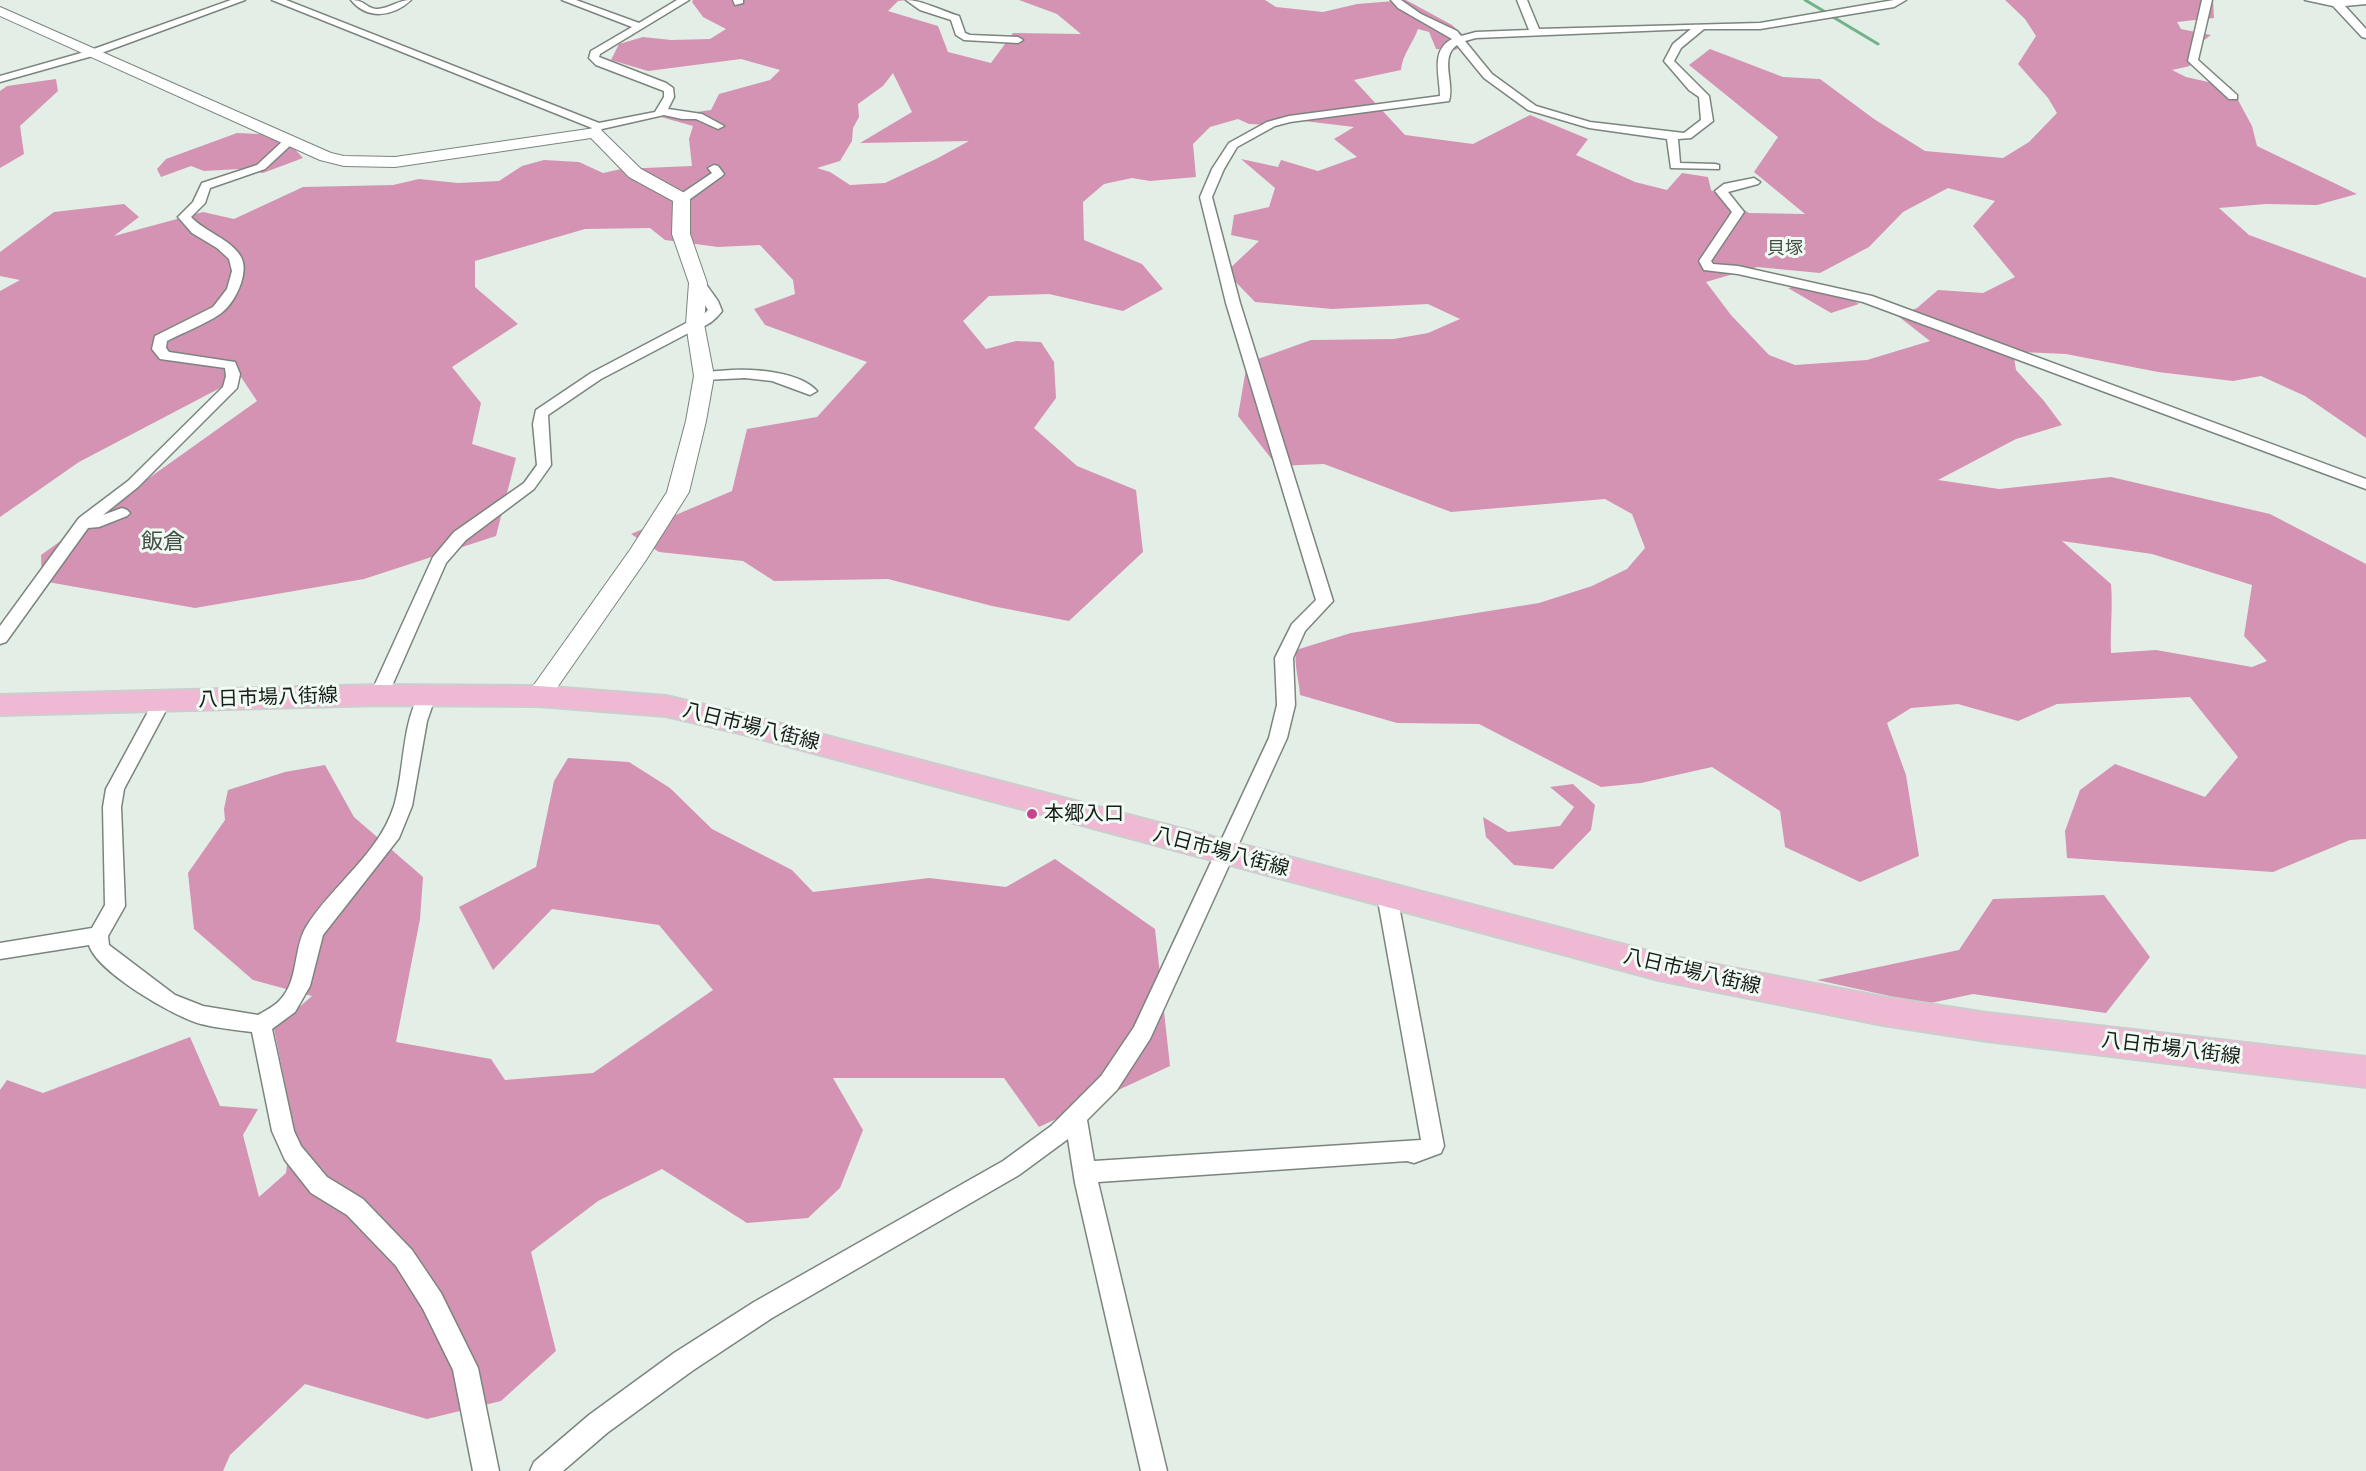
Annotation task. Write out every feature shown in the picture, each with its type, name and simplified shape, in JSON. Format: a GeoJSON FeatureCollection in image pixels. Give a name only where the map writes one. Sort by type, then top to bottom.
{"type":"FeatureCollection","features":[{"type":"Feature","properties":{"kind":"main road","name":"八日市場八街線"},"geometry":{"type":"LineString","coordinates":[[0,705],[427,695],[538,696],[666,706],[701,713],[1659,967],[1872,1009],[1987,1027],[2366,1072]]}},
{"type":"Feature","properties":{"kind":"street"},"geometry":{"type":"LineString","coordinates":[[0,79],[92,53],[240,0]]}},
{"type":"Feature","properties":{"kind":"street"},"geometry":{"type":"LineString","coordinates":[[277,0],[596,130],[635,173],[682,199]]}},
{"type":"Feature","properties":{"kind":"street"},"geometry":{"type":"LineString","coordinates":[[356,0],[363,9],[370,12],[385,10],[406,0]]}},
{"type":"Feature","properties":{"kind":"street"},"geometry":{"type":"LineString","coordinates":[[567,0],[639,26]]}},
{"type":"Feature","properties":{"kind":"street"},"geometry":{"type":"LineString","coordinates":[[0,11],[326,157],[344,162],[380,163],[596,130],[659,114],[663,111],[669,97],[669,90],[662,85],[600,63],[594,58],[598,50],[684,0]]}},
{"type":"Feature","properties":{"kind":"street"},"geometry":{"type":"LineString","coordinates":[[910,0],[923,8],[955,18],[961,35],[968,38],[1018,40]]}},
{"type":"Feature","properties":{"kind":"street"},"geometry":{"type":"LineString","coordinates":[[1396,0],[1401,6],[1418,16],[1453,33],[1455,39],[1488,76],[1532,108],[1589,125],[1672,136],[1687,136],[1707,121],[1704,96],[1693,88],[1669,61],[1674,48],[1702,26]]}},
{"type":"Feature","properties":{"kind":"street"},"geometry":{"type":"LineString","coordinates":[[1522,0],[1535,33]]}},
{"type":"Feature","properties":{"kind":"street"},"geometry":{"type":"LineString","coordinates":[[543,1471],[598,1424],[683,1362],[764,1310],[1011,1168],[1059,1133],[1109,1083],[1142,1033],[1278,738],[1286,705],[1284,658],[1298,628],[1325,601],[1298,507],[1233,303],[1206,197],[1218,169],[1233,145],[1271,124],[1289,119],[1445,99],[1443,62],[1448,44],[1455,39],[1476,35],[1702,26],[1760,26],[1894,4],[1901,0]]}},
{"type":"Feature","properties":{"kind":"street"},"geometry":{"type":"LineString","coordinates":[[2207,0],[2193,61],[2233,97]]}},
{"type":"Feature","properties":{"kind":"street"},"geometry":{"type":"LineString","coordinates":[[2310,0],[2336,4],[2366,1]]}},
{"type":"Feature","properties":{"kind":"street"},"geometry":{"type":"LineString","coordinates":[[2336,4],[2345,10],[2366,35]]}},
{"type":"Feature","properties":{"kind":"street"},"geometry":{"type":"LineString","coordinates":[[663,111],[682,116],[698,116],[718,126]]}},
{"type":"Feature","properties":{"kind":"street"},"geometry":{"type":"LineString","coordinates":[[1672,136],[1675,166],[1714,167]]}},
{"type":"Feature","properties":{"kind":"street"},"geometry":{"type":"LineString","coordinates":[[0,638],[85,521],[133,484],[230,388],[234,379],[234,371],[230,365],[165,356],[159,349],[160,339],[218,310],[233,289],[238,271],[236,258],[221,245],[196,230],[184,217],[199,203],[206,186],[261,167],[289,141]]}},
{"type":"Feature","properties":{"kind":"street"},"geometry":{"type":"LineString","coordinates":[[682,199],[718,174],[714,168]]}},
{"type":"Feature","properties":{"kind":"street"},"geometry":{"type":"LineString","coordinates":[[1754,182],[1721,191],[1738,212],[1704,261],[1709,267],[1738,270],[1867,299],[2366,484]]}},
{"type":"Feature","properties":{"kind":"street"},"geometry":{"type":"LineString","coordinates":[[538,696],[672,505],[678,492],[696,421],[704,376],[695,324],[698,283],[681,234],[682,199]]}},
{"type":"Feature","properties":{"kind":"street"},"geometry":{"type":"LineString","coordinates":[[379,695],[439,561],[460,536],[530,486],[544,465],[541,413],[560,397],[587,381],[695,324]]}},
{"type":"Feature","properties":{"kind":"street"},"geometry":{"type":"LineString","coordinates":[[704,376],[742,372],[794,381],[810,391]]}},
{"type":"Feature","properties":{"kind":"street"},"geometry":{"type":"LineString","coordinates":[[77,532],[109,516],[122,513]]}},
{"type":"Feature","properties":{"kind":"street"},"geometry":{"type":"LineString","coordinates":[[162,701],[115,789],[112,807],[115,906],[98,935],[99,947],[106,956],[168,1001],[201,1015],[261,1025],[288,1006],[300,986],[314,932],[389,838],[403,806],[418,721],[427,695]]}},
{"type":"Feature","properties":{"kind":"street"},"geometry":{"type":"LineString","coordinates":[[1087,1172],[1414,1150],[1414,1153],[1433,1146],[1387,895]]}},
{"type":"Feature","properties":{"kind":"street"},"geometry":{"type":"LineString","coordinates":[[0,951],[98,935]]}},
{"type":"Feature","properties":{"kind":"street"},"geometry":{"type":"LineString","coordinates":[[261,1025],[282,1131],[293,1153],[319,1185],[356,1207],[404,1258],[432,1301],[465,1368],[486,1471]]}},
{"type":"Feature","properties":{"kind":"street"},"geometry":{"type":"LineString","coordinates":[[1075,1116],[1154,1471]]}},
{"type":"Feature","properties":{"kind":"shaded area"},"geometry":{"type":"Polygon","coordinates":[[[693,0],[908,0],[898,1],[888,11],[938,26],[948,52],[991,63],[1013,33],[1081,34],[1057,14],[1019,0],[1265,0],[1276,7],[1323,12],[1357,4],[1406,0],[1452,25],[1470,41],[1455,50],[1436,49],[1429,32],[1418,29],[1403,59],[1401,70],[1354,80],[1405,135],[1473,144],[1530,115],[1588,139],[1576,155],[1635,182],[1667,190],[1682,173],[1708,177],[1711,190],[1749,213],[1805,214],[1754,172],[1778,137],[1689,65],[1710,49],[1783,77],[1820,79],[1874,119],[1925,151],[2003,158],[2029,142],[2057,113],[2048,98],[2018,64],[2036,36],[2025,19],[2005,0],[2213,0],[2214,18],[2177,22],[2181,29],[2211,35],[2192,49],[2190,66],[2172,70],[2186,77],[2231,87],[2252,126],[2257,146],[2357,194],[2317,205],[2266,204],[2219,208],[2249,235],[2366,278],[2366,438],[2305,396],[2261,376],[2233,381],[2158,372],[2066,354],[2021,352],[2014,357],[2016,370],[2062,425],[2016,439],[1938,480],[1999,489],[2111,477],[2270,514],[2366,564],[2366,839],[2350,840],[2273,872],[2067,858],[2065,831],[2080,790],[2115,764],[2205,797],[2238,757],[2190,697],[2057,704],[2018,721],[1958,704],[1911,708],[1887,723],[1906,775],[1919,856],[1860,882],[1785,847],[1780,811],[1712,767],[1641,783],[1601,787],[1479,724],[1397,723],[1300,695],[1296,650],[1351,633],[1539,603],[1592,586],[1627,569],[1645,548],[1632,514],[1605,499],[1451,512],[1324,464],[1277,466],[1238,416],[1247,363],[1311,340],[1394,339],[1428,333],[1460,319],[1428,304],[1332,309],[1255,302],[1226,272],[1259,241],[1231,235],[1234,215],[1269,207],[1275,188],[1241,159],[1278,167],[1281,160],[1318,171],[1357,157],[1334,139],[1354,127],[1296,120],[1274,125],[1249,124],[1238,119],[1210,127],[1193,144],[1196,177],[1150,181],[1132,178],[1104,184],[1083,202],[1084,240],[1142,264],[1163,289],[1123,311],[1049,294],[989,296],[963,321],[986,349],[1016,341],[1041,342],[1054,362],[1056,398],[1034,428],[1077,466],[1136,490],[1143,552],[1069,621],[992,606],[888,579],[774,581],[743,561],[659,552],[631,534],[732,491],[747,429],[817,417],[867,362],[765,325],[754,309],[795,294],[793,280],[760,245],[718,247],[665,240],[650,228],[585,229],[475,261],[475,287],[518,324],[452,367],[481,403],[472,444],[516,458],[496,536],[364,579],[195,608],[42,581],[41,555],[257,401],[241,377],[79,462],[0,517],[0,291],[20,280],[0,276],[0,252],[54,212],[124,204],[139,217],[114,236],[203,212],[234,219],[303,187],[393,185],[419,179],[458,183],[499,181],[522,166],[544,160],[579,162],[603,173],[621,169],[692,166],[689,139],[693,126],[661,117],[711,110],[719,94],[770,80],[780,70],[741,59],[648,71],[611,60],[619,44],[643,37],[671,40],[710,39],[726,29],[703,17],[692,2],[693,0]],[[893,73],[883,86],[858,104],[859,117],[853,128],[852,141],[840,161],[817,168],[830,172],[850,185],[885,183],[969,141],[860,143],[912,112],[893,73]],[[1948,188],[1903,212],[1869,247],[1820,273],[1757,267],[1706,282],[1731,315],[1769,355],[1795,365],[1867,360],[1930,341],[1898,316],[1917,308],[1938,290],[1983,293],[2015,277],[1973,226],[1995,201],[1948,188]],[[2062,541],[2111,584],[2111,653],[2156,650],[2252,667],[2267,661],[2244,636],[2252,585],[2152,554],[2062,541]]]}},
{"type":"Feature","properties":{"kind":"shaded area"},"geometry":{"type":"Polygon","coordinates":[[[56,79],[58,91],[20,126],[24,154],[0,168],[0,91],[7,86],[56,79]]]}},
{"type":"Feature","properties":{"kind":"shaded area"},"geometry":{"type":"Polygon","coordinates":[[[237,133],[282,135],[303,158],[263,173],[240,169],[204,171],[191,166],[161,177],[157,169],[166,159],[237,133]]]}},
{"type":"Feature","properties":{"kind":"shaded area"},"geometry":{"type":"Polygon","coordinates":[[[1817,283],[1832,288],[1859,304],[1831,313],[1788,288],[1817,283]]]}},
{"type":"Feature","properties":{"kind":"shaded area"},"geometry":{"type":"Polygon","coordinates":[[[568,758],[629,762],[670,788],[712,829],[792,870],[813,892],[929,878],[1006,887],[1055,859],[1155,929],[1170,1066],[1039,1127],[1004,1078],[833,1078],[863,1130],[840,1188],[808,1218],[747,1223],[662,1169],[598,1201],[531,1252],[556,1351],[501,1401],[427,1419],[305,1384],[230,1455],[223,1471],[0,1471],[0,1090],[7,1080],[43,1093],[190,1037],[220,1106],[258,1109],[243,1135],[259,1197],[286,1173],[292,1118],[274,1029],[312,996],[253,980],[194,929],[188,873],[225,820],[224,809],[228,790],[285,772],[325,765],[354,817],[423,877],[420,919],[396,1042],[491,1059],[505,1080],[593,1073],[713,990],[659,925],[552,909],[493,970],[459,907],[536,867],[554,781],[568,758]]]}},
{"type":"Feature","properties":{"kind":"shaded area"},"geometry":{"type":"Polygon","coordinates":[[[1573,784],[1595,805],[1591,830],[1553,869],[1514,865],[1486,837],[1483,817],[1508,832],[1560,826],[1574,807],[1550,787],[1573,784]]]}},
{"type":"Feature","properties":{"kind":"shaded area"},"geometry":{"type":"Polygon","coordinates":[[[2104,895],[2150,957],[2106,1013],[1973,994],[1926,1004],[1817,980],[1959,950],[1993,899],[2104,895]]]}},
{"type":"Feature","properties":{"kind":"waterway"},"geometry":{"type":"LineString","coordinates":[[1805,0],[1827,13]]}},
{"type":"Feature","properties":{"kind":"waterway"},"geometry":{"type":"LineString","coordinates":[[1833,17],[1878,44]]}},
{"type":"Feature","properties":{"kind":"place","name":"本郷入口"},"geometry":{"type":"Point","coordinates":[1032,814]}},
{"type":"Feature","properties":{"kind":"district","name":"貝塚"},"geometry":{"type":"Point","coordinates":[1785,249]}},
{"type":"Feature","properties":{"kind":"district","name":"飯倉"},"geometry":{"type":"Point","coordinates":[163,543]}}]}
